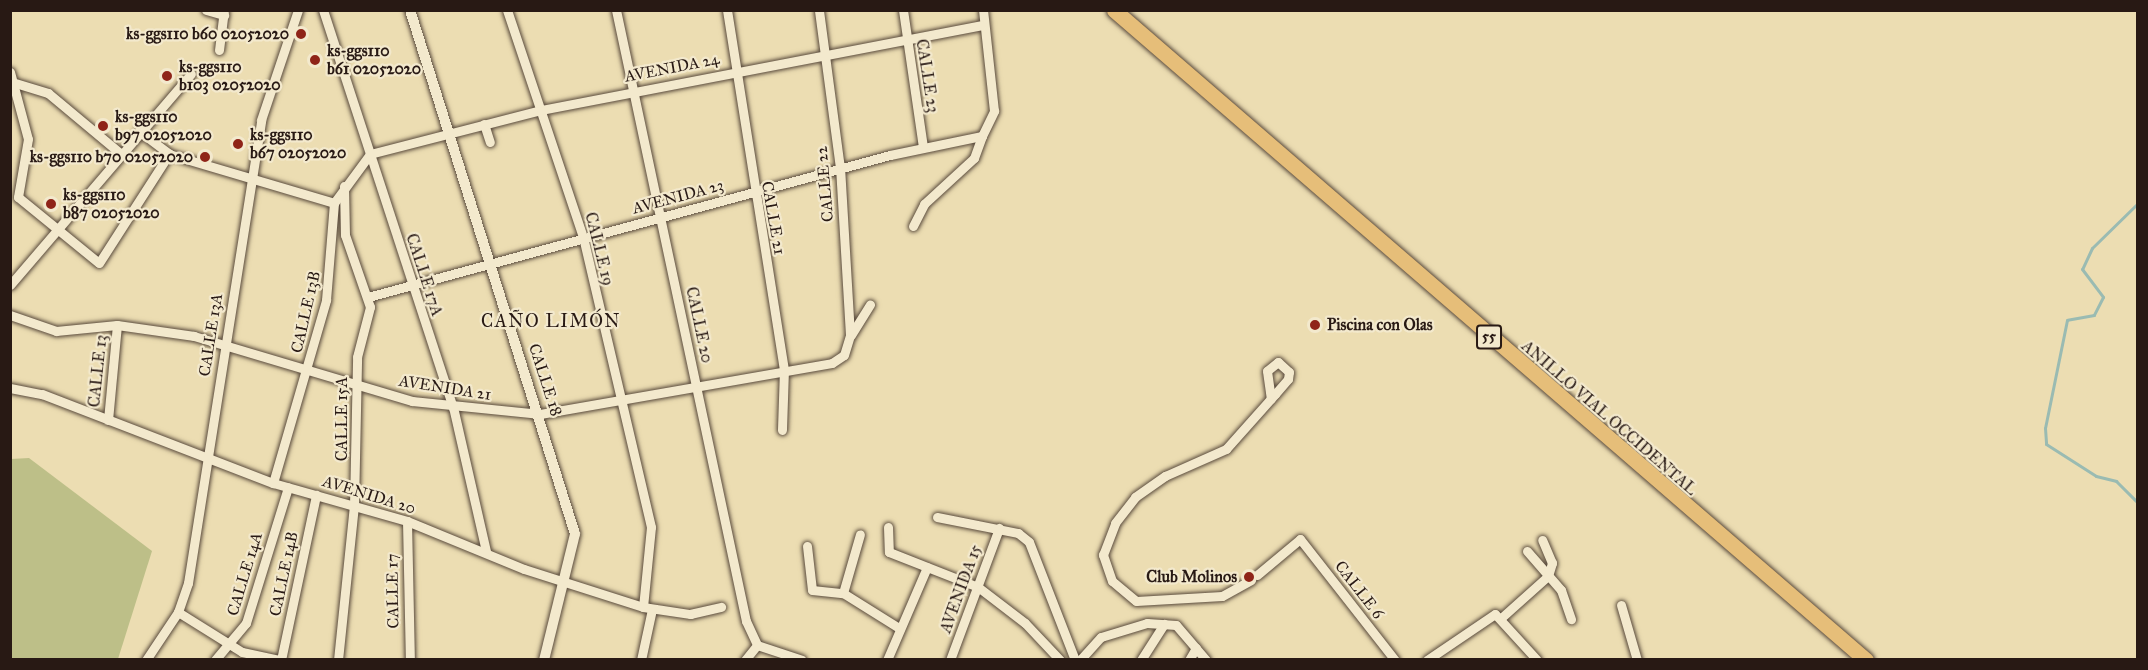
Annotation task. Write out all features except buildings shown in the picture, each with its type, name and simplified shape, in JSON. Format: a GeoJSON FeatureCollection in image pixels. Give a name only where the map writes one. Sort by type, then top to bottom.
{"type":"FeatureCollection","features":[{"type":"Feature","properties":{"kind":"highway","name":"ANILLO VIAL OCCIDENTAL"},"geometry":{"type":"LineString","coordinates":[[1114,10],[1866,660]]}},
{"type":"Feature","properties":{"kind":"street"},"geometry":{"type":"LineString","coordinates":[[206,10],[224,13],[219,50]]}},
{"type":"Feature","properties":{"kind":"street","name":"CALLE 13A"},"geometry":{"type":"LineString","coordinates":[[146,660],[178,612],[188,583],[261,120],[298,10]]}},
{"type":"Feature","properties":{"kind":"street","name":"CALLE 17A"},"geometry":{"type":"LineString","coordinates":[[323,10],[412,288],[453,407],[486,550]]}},
{"type":"Feature","properties":{"kind":"street","name":"CALLE 18"},"geometry":{"type":"LineString","coordinates":[[410,10],[540,414],[575,534],[544,660]]}},
{"type":"Feature","properties":{"kind":"street","name":"CALLE 19"},"geometry":{"type":"LineString","coordinates":[[507,10],[583,237],[618,403],[651,527],[647,608]]}},
{"type":"Feature","properties":{"kind":"street","name":"CALLE 20"},"geometry":{"type":"LineString","coordinates":[[616,10],[746,621],[757,645]]}},
{"type":"Feature","properties":{"kind":"street","name":"CALLE 21"},"geometry":{"type":"LineString","coordinates":[[727,10],[753,191],[784,369],[782,430]]}},
{"type":"Feature","properties":{"kind":"street","name":"CALLE 22"},"geometry":{"type":"LineString","coordinates":[[819,10],[840,168],[850,335],[844,355]]}},
{"type":"Feature","properties":{"kind":"street","name":"CALLE 23"},"geometry":{"type":"LineString","coordinates":[[903,10],[923,147]]}},
{"type":"Feature","properties":{"kind":"street"},"geometry":{"type":"LineString","coordinates":[[913,226],[924,204],[974,158],[982,136],[992,124],[982,25],[983,10]]}},
{"type":"Feature","properties":{"kind":"street","name":"AVENIDA 24"},"geometry":{"type":"LineString","coordinates":[[370,154],[450,131],[541,110],[737,70],[826,57],[982,25]]}},
{"type":"Feature","properties":{"kind":"street"},"geometry":{"type":"LineString","coordinates":[[10,285],[120,153],[191,74]]}},
{"type":"Feature","properties":{"kind":"street"},"geometry":{"type":"LineString","coordinates":[[11,77],[28,139],[15,175],[18,197],[55,232],[99,263],[170,154]]}},
{"type":"Feature","properties":{"kind":"street"},"geometry":{"type":"LineString","coordinates":[[11,77],[48,93],[120,153]]}},
{"type":"Feature","properties":{"kind":"street"},"geometry":{"type":"LineString","coordinates":[[484,124],[490,142]]}},
{"type":"Feature","properties":{"kind":"street"},"geometry":{"type":"LineString","coordinates":[[139,131],[170,154],[253,182],[334,203]]}},
{"type":"Feature","properties":{"kind":"street","name":"AVENIDA 23"},"geometry":{"type":"LineString","coordinates":[[368,297],[412,288],[583,237],[840,168],[923,147],[982,136]]}},
{"type":"Feature","properties":{"kind":"street","name":"CALLE 13B"},"geometry":{"type":"LineString","coordinates":[[273,483],[307,371],[329,282],[334,203],[344,186],[370,154]]}},
{"type":"Feature","properties":{"kind":"street","name":"CALLE 15A"},"geometry":{"type":"LineString","coordinates":[[338,660],[354,506],[358,385],[368,297],[345,235],[344,186]]}},
{"type":"Feature","properties":{"kind":"street"},"geometry":{"type":"LineString","coordinates":[[850,335],[870,304]]}},
{"type":"Feature","properties":{"kind":"street","name":"AVENIDA 21"},"geometry":{"type":"LineString","coordinates":[[10,315],[56,331],[117,325],[225,343],[307,371],[453,407],[540,414],[618,403],[698,389],[784,369],[832,363],[844,355]]}},
{"type":"Feature","properties":{"kind":"street","name":"CALLE 13"},"geometry":{"type":"LineString","coordinates":[[108,420],[117,325]]}},
{"type":"Feature","properties":{"kind":"street","name":"AVENIDA 20"},"geometry":{"type":"LineString","coordinates":[[10,388],[108,420],[273,483],[407,522],[486,550],[563,582],[647,608],[704,614],[721,607]]}},
{"type":"Feature","properties":{"kind":"street","name":"CALLE 6"},"geometry":{"type":"LineString","coordinates":[[1271,399],[1226,449],[1166,476],[1135,497],[1115,523],[1103,555],[1112,581],[1136,601],[1222,596],[1254,577],[1300,539],[1395,660]]}},
{"type":"Feature","properties":{"kind":"street","name":"CALLE 14A"},"geometry":{"type":"LineString","coordinates":[[215,660],[231,646],[246,623],[288,487]]}},
{"type":"Feature","properties":{"kind":"street","name":"CALLE 14B"},"geometry":{"type":"LineString","coordinates":[[281,660],[316,495]]}},
{"type":"Feature","properties":{"kind":"street"},"geometry":{"type":"LineString","coordinates":[[937,517],[999,528],[1029,542],[1075,660]]}},
{"type":"Feature","properties":{"kind":"street","name":"CALLE 17"},"geometry":{"type":"LineString","coordinates":[[407,522],[410,660]]}},
{"type":"Feature","properties":{"kind":"street"},"geometry":{"type":"LineString","coordinates":[[888,527],[889,552],[978,587],[1025,623],[1060,660]]}},
{"type":"Feature","properties":{"kind":"street","name":"AVENIDA 15"},"geometry":{"type":"LineString","coordinates":[[950,660],[999,528]]}},
{"type":"Feature","properties":{"kind":"street"},"geometry":{"type":"LineString","coordinates":[[843,592],[860,534]]}},
{"type":"Feature","properties":{"kind":"street"},"geometry":{"type":"LineString","coordinates":[[1502,618],[1548,576],[1552,562],[1542,540]]}},
{"type":"Feature","properties":{"kind":"street"},"geometry":{"type":"LineString","coordinates":[[807,546],[812,590],[843,592],[898,628]]}},
{"type":"Feature","properties":{"kind":"street"},"geometry":{"type":"LineString","coordinates":[[1527,552],[1562,590],[1571,619]]}},
{"type":"Feature","properties":{"kind":"street"},"geometry":{"type":"LineString","coordinates":[[887,660],[898,628],[927,567]]}},
{"type":"Feature","properties":{"kind":"street"},"geometry":{"type":"LineString","coordinates":[[1622,605],[1637,660]]}},
{"type":"Feature","properties":{"kind":"street"},"geometry":{"type":"LineString","coordinates":[[641,660],[647,608]]}},
{"type":"Feature","properties":{"kind":"street"},"geometry":{"type":"LineString","coordinates":[[178,612],[231,646],[281,660]]}},
{"type":"Feature","properties":{"kind":"street"},"geometry":{"type":"LineString","coordinates":[[1427,660],[1488,614],[1502,618],[1537,660]]}},
{"type":"Feature","properties":{"kind":"street"},"geometry":{"type":"LineString","coordinates":[[1141,660],[1164,624]]}},
{"type":"Feature","properties":{"kind":"street"},"geometry":{"type":"LineString","coordinates":[[1080,660],[1101,637],[1115,631],[1164,624],[1176,625],[1206,660]]}},
{"type":"Feature","properties":{"kind":"street"},"geometry":{"type":"LineString","coordinates":[[745,660],[757,645],[802,660]]}},
{"type":"Feature","properties":{"kind":"street"},"geometry":{"type":"LineString","coordinates":[[1189,660],[1196,648]]}},
{"type":"Feature","properties":{"kind":"green space"},"geometry":{"type":"Polygon","coordinates":[[[29,458],[152,551],[118,659],[11,659],[11,459],[29,458]]]}},
{"type":"Feature","properties":{"kind":"waterway"},"geometry":{"type":"LineString","coordinates":[[2138,203],[2092,248],[2082,269],[2103,297],[2094,315],[2067,320],[2045,428],[2046,444],[2096,476],[2116,481],[2138,503]]}},
{"type":"Feature","properties":{"kind":"place","name":"ks-ggs110 b60 02052020"},"geometry":{"type":"Point","coordinates":[301,34]}},
{"type":"Feature","properties":{"kind":"place","name":"ks-ggs110 b61 02052020"},"geometry":{"type":"Point","coordinates":[315,60]}},
{"type":"Feature","properties":{"kind":"place","name":"ks-ggs110 b103 02052020"},"geometry":{"type":"Point","coordinates":[167,76]}},
{"type":"Feature","properties":{"kind":"place","name":"ks-ggs110 b97 02052020"},"geometry":{"type":"Point","coordinates":[103,126]}},
{"type":"Feature","properties":{"kind":"place","name":"ks-ggs110 b67 02052020"},"geometry":{"type":"Point","coordinates":[238,144]}},
{"type":"Feature","properties":{"kind":"place","name":"ks-ggs110 b70 02052020"},"geometry":{"type":"Point","coordinates":[205,157]}},
{"type":"Feature","properties":{"kind":"place","name":"ks-ggs110 b87 02052020"},"geometry":{"type":"Point","coordinates":[51,204]}},
{"type":"Feature","properties":{"kind":"place","name":"Piscina con Olas"},"geometry":{"type":"Point","coordinates":[1315,325]}},
{"type":"Feature","properties":{"kind":"place","name":"Club Molinos"},"geometry":{"type":"Point","coordinates":[1249,577]}},
{"type":"Feature","properties":{"kind":"district","name":"CAÑO LIMÓN"},"geometry":{"type":"Point","coordinates":[551,321]}}]}
